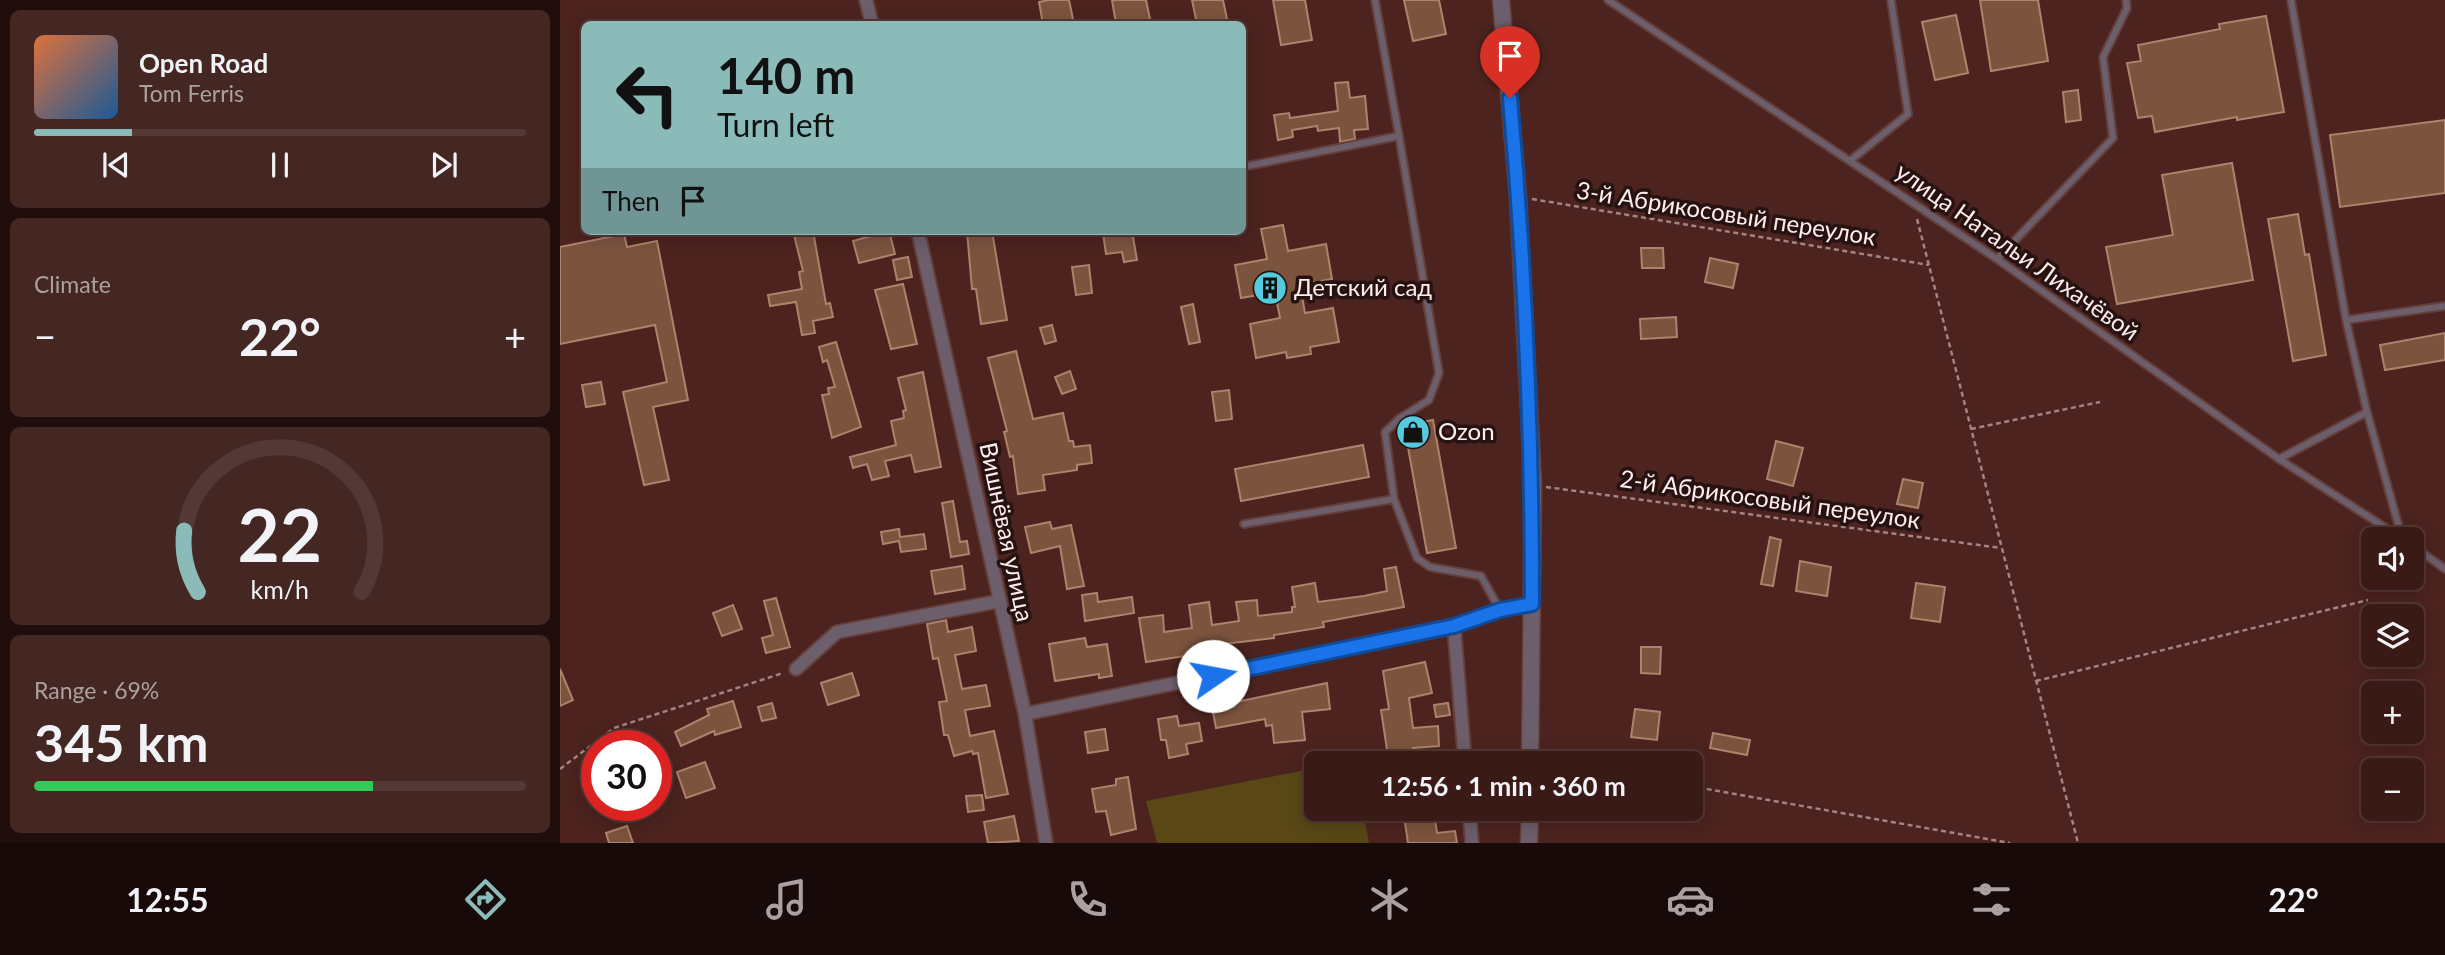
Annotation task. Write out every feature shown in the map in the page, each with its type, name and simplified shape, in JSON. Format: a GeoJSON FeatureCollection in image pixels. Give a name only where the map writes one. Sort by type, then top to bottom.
{"type":"FeatureCollection","features":[{"type":"Feature","properties":{"kind":"street"},"geometry":{"type":"LineString","coordinates":[[866,0],[871,21]]}},
{"type":"Feature","properties":{"kind":"street"},"geometry":{"type":"LineString","coordinates":[[1501,0],[1518,197],[1533,485],[1530,751]]}},
{"type":"Feature","properties":{"kind":"street","name":"Вишнёвая улица"},"geometry":{"type":"LineString","coordinates":[[919,235],[1025,714],[1046,843]]}},
{"type":"Feature","properties":{"kind":"street"},"geometry":{"type":"LineString","coordinates":[[796,669],[837,632],[1000,601]]}},
{"type":"Feature","properties":{"kind":"street"},"geometry":{"type":"LineString","coordinates":[[1025,714],[1454,626],[1500,610],[1532,604]]}},
{"type":"Feature","properties":{"kind":"street"},"geometry":{"type":"LineString","coordinates":[[1454,626],[1464,751]]}},
{"type":"Feature","properties":{"kind":"street"},"geometry":{"type":"LineString","coordinates":[[1470,821],[1472,843]]}},
{"type":"Feature","properties":{"kind":"street"},"geometry":{"type":"LineString","coordinates":[[1529,843],[1530,821]]}},
{"type":"Feature","properties":{"kind":"lane"},"geometry":{"type":"LineString","coordinates":[[1375,0],[1439,373],[1429,400],[1400,418],[1385,432],[1394,499],[1417,558],[1430,567],[1481,576],[1500,610]]}},
{"type":"Feature","properties":{"kind":"lane","name":"улица Натальи Лихачёвой"},"geometry":{"type":"LineString","coordinates":[[1608,0],[1997,259],[2278,459],[2383,527]]}},
{"type":"Feature","properties":{"kind":"lane"},"geometry":{"type":"LineString","coordinates":[[1851,160],[1908,114],[1891,0]]}},
{"type":"Feature","properties":{"kind":"lane"},"geometry":{"type":"LineString","coordinates":[[1997,259],[2113,138],[2103,57],[2127,8],[2126,0]]}},
{"type":"Feature","properties":{"kind":"lane"},"geometry":{"type":"LineString","coordinates":[[2291,0],[2346,320],[2367,412],[2399,527]]}},
{"type":"Feature","properties":{"kind":"lane"},"geometry":{"type":"LineString","coordinates":[[1246,166],[1399,136]]}},
{"type":"Feature","properties":{"kind":"lane"},"geometry":{"type":"LineString","coordinates":[[2346,320],[2445,306]]}},
{"type":"Feature","properties":{"kind":"lane"},"geometry":{"type":"LineString","coordinates":[[2278,459],[2367,412]]}},
{"type":"Feature","properties":{"kind":"lane"},"geometry":{"type":"LineString","coordinates":[[1244,524],[1394,499]]}},
{"type":"Feature","properties":{"kind":"lane"},"geometry":{"type":"LineString","coordinates":[[2424,554],[2445,569]]}},
{"type":"Feature","properties":{"kind":"path","name":"3-й Абрикосовый переулок"},"geometry":{"type":"LineString","coordinates":[[1518,197],[1929,265]]}},
{"type":"Feature","properties":{"kind":"path"},"geometry":{"type":"LineString","coordinates":[[1912,202],[2078,843]]}},
{"type":"Feature","properties":{"kind":"path"},"geometry":{"type":"LineString","coordinates":[[1971,429],[2100,402]]}},
{"type":"Feature","properties":{"kind":"path","name":"2-й Абрикосовый переулок"},"geometry":{"type":"LineString","coordinates":[[1533,485],[2002,548]]}},
{"type":"Feature","properties":{"kind":"path"},"geometry":{"type":"LineString","coordinates":[[2036,681],[2368,600]]}},
{"type":"Feature","properties":{"kind":"path"},"geometry":{"type":"LineString","coordinates":[[560,769],[614,728],[796,669]]}},
{"type":"Feature","properties":{"kind":"path"},"geometry":{"type":"LineString","coordinates":[[1703,788],[2010,843]]}},
{"type":"Feature","properties":{"kind":"shaded area"},"geometry":{"type":"Polygon","coordinates":[[[1304,770],[1304,821],[1365,821],[1369,843],[1157,843],[1146,801],[1304,770]]]}},
{"type":"Feature","properties":{"kind":"building"},"geometry":{"type":"Polygon","coordinates":[[[1069,0],[1073,21],[1042,21],[1039,2],[1069,0]]]}},
{"type":"Feature","properties":{"kind":"building"},"geometry":{"type":"Polygon","coordinates":[[[1112,0],[1146,0],[1150,21],[1116,21],[1112,0]]]}},
{"type":"Feature","properties":{"kind":"building"},"geometry":{"type":"Polygon","coordinates":[[[1192,0],[1223,0],[1227,21],[1196,21],[1192,0]]]}},
{"type":"Feature","properties":{"kind":"building"},"geometry":{"type":"Polygon","coordinates":[[[1273,0],[1305,0],[1312,40],[1281,45],[1273,0]]]}},
{"type":"Feature","properties":{"kind":"building"},"geometry":{"type":"Polygon","coordinates":[[[1404,0],[1439,0],[1446,34],[1413,41],[1404,0]]]}},
{"type":"Feature","properties":{"kind":"building"},"geometry":{"type":"Polygon","coordinates":[[[1980,0],[2038,0],[2048,61],[1991,71],[1980,0]]]}},
{"type":"Feature","properties":{"kind":"building"},"geometry":{"type":"Polygon","coordinates":[[[1956,15],[1968,73],[1935,80],[1922,22],[1956,15]]]}},
{"type":"Feature","properties":{"kind":"building"},"geometry":{"type":"Polygon","coordinates":[[[2266,16],[2284,112],[2237,120],[2237,117],[2155,132],[2152,116],[2138,118],[2127,63],[2141,61],[2138,45],[2220,29],[2219,24],[2266,16]]]}},
{"type":"Feature","properties":{"kind":"building"},"geometry":{"type":"Polygon","coordinates":[[[1348,82],[1350,98],[1365,96],[1368,129],[1354,130],[1355,139],[1340,142],[1339,128],[1318,131],[1317,126],[1292,130],[1293,137],[1278,140],[1274,115],[1289,113],[1290,118],[1338,111],[1335,83],[1348,82]]]}},
{"type":"Feature","properties":{"kind":"building"},"geometry":{"type":"Polygon","coordinates":[[[2078,90],[2081,120],[2066,122],[2063,92],[2078,90]]]}},
{"type":"Feature","properties":{"kind":"building"},"geometry":{"type":"Polygon","coordinates":[[[2445,120],[2445,193],[2340,207],[2330,135],[2445,120]]]}},
{"type":"Feature","properties":{"kind":"building"},"geometry":{"type":"Polygon","coordinates":[[[2232,163],[2253,280],[2117,304],[2106,247],[2173,235],[2162,175],[2232,163]]]}},
{"type":"Feature","properties":{"kind":"building"},"geometry":{"type":"Polygon","coordinates":[[[2298,214],[2305,255],[2309,254],[2326,355],[2293,361],[2268,219],[2298,214]]]}},
{"type":"Feature","properties":{"kind":"building","name":"Детский сад"},"geometry":{"type":"Polygon","coordinates":[[[1283,225],[1288,251],[1326,244],[1332,279],[1300,285],[1305,313],[1333,308],[1339,342],[1310,347],[1311,354],[1287,358],[1286,352],[1256,358],[1250,324],[1280,318],[1275,292],[1241,298],[1235,265],[1267,259],[1261,229],[1283,225]]]}},
{"type":"Feature","properties":{"kind":"building"},"geometry":{"type":"Polygon","coordinates":[[[619,235],[624,235],[627,247],[657,241],[688,400],[653,407],[669,480],[644,485],[623,392],[667,382],[655,325],[560,344],[560,247],[619,235]]]}},
{"type":"Feature","properties":{"kind":"building"},"geometry":{"type":"Polygon","coordinates":[[[794,235],[814,235],[826,304],[830,303],[833,317],[813,321],[815,333],[802,335],[796,302],[770,306],[768,295],[802,289],[799,272],[803,271],[794,235]]]}},
{"type":"Feature","properties":{"kind":"building"},"geometry":{"type":"Polygon","coordinates":[[[875,235],[890,235],[895,254],[859,263],[853,241],[875,235]]]}},
{"type":"Feature","properties":{"kind":"building"},"geometry":{"type":"Polygon","coordinates":[[[967,235],[993,235],[1007,320],[981,324],[976,289],[972,289],[967,235]]]}},
{"type":"Feature","properties":{"kind":"building"},"geometry":{"type":"Polygon","coordinates":[[[1103,235],[1133,235],[1137,260],[1124,262],[1122,252],[1106,254],[1103,235]]]}},
{"type":"Feature","properties":{"kind":"building"},"geometry":{"type":"Polygon","coordinates":[[[1641,248],[1663,248],[1664,268],[1642,268],[1641,248]]]}},
{"type":"Feature","properties":{"kind":"building"},"geometry":{"type":"Polygon","coordinates":[[[908,257],[912,277],[897,280],[893,260],[908,257]]]}},
{"type":"Feature","properties":{"kind":"building"},"geometry":{"type":"Polygon","coordinates":[[[1710,258],[1738,264],[1733,288],[1705,282],[1710,258]]]}},
{"type":"Feature","properties":{"kind":"building"},"geometry":{"type":"Polygon","coordinates":[[[1089,265],[1092,293],[1076,295],[1072,267],[1089,265]]]}},
{"type":"Feature","properties":{"kind":"building"},"geometry":{"type":"Polygon","coordinates":[[[903,284],[917,344],[891,349],[875,290],[903,284]]]}},
{"type":"Feature","properties":{"kind":"building"},"geometry":{"type":"Polygon","coordinates":[[[1193,304],[1200,342],[1189,344],[1181,307],[1193,304]]]}},
{"type":"Feature","properties":{"kind":"building"},"geometry":{"type":"Polygon","coordinates":[[[1676,317],[1677,337],[1641,339],[1640,319],[1676,317]]]}},
{"type":"Feature","properties":{"kind":"building"},"geometry":{"type":"Polygon","coordinates":[[[1052,325],[1056,341],[1045,344],[1040,328],[1052,325]]]}},
{"type":"Feature","properties":{"kind":"building"},"geometry":{"type":"Polygon","coordinates":[[[2445,333],[2445,360],[2385,370],[2380,345],[2445,333]]]}},
{"type":"Feature","properties":{"kind":"building"},"geometry":{"type":"Polygon","coordinates":[[[836,342],[861,427],[832,438],[822,395],[829,394],[828,388],[835,387],[827,360],[823,362],[819,347],[836,342]]]}},
{"type":"Feature","properties":{"kind":"building"},"geometry":{"type":"Polygon","coordinates":[[[1016,351],[1033,419],[1063,413],[1069,441],[1073,441],[1074,447],[1090,445],[1092,463],[1077,465],[1077,470],[1043,475],[1045,490],[1018,494],[1013,456],[1010,457],[1004,432],[1007,431],[988,358],[1016,351]]]}},
{"type":"Feature","properties":{"kind":"building"},"geometry":{"type":"Polygon","coordinates":[[[1070,371],[1076,389],[1062,394],[1055,377],[1070,371]]]}},
{"type":"Feature","properties":{"kind":"building"},"geometry":{"type":"Polygon","coordinates":[[[923,372],[941,467],[915,472],[911,455],[885,461],[889,476],[872,480],[867,464],[853,468],[850,457],[896,445],[891,421],[904,418],[903,411],[906,410],[898,378],[923,372]]]}},
{"type":"Feature","properties":{"kind":"building"},"geometry":{"type":"Polygon","coordinates":[[[601,382],[605,404],[586,407],[582,385],[601,382]]]}},
{"type":"Feature","properties":{"kind":"building"},"geometry":{"type":"Polygon","coordinates":[[[1229,390],[1232,419],[1216,421],[1212,392],[1229,390]]]}},
{"type":"Feature","properties":{"kind":"building"},"geometry":{"type":"Polygon","coordinates":[[[1433,420],[1456,548],[1427,553],[1404,425],[1433,420]]]}},
{"type":"Feature","properties":{"kind":"building"},"geometry":{"type":"Polygon","coordinates":[[[1776,441],[1803,448],[1793,486],[1767,479],[1776,441]]]}},
{"type":"Feature","properties":{"kind":"building"},"geometry":{"type":"Polygon","coordinates":[[[1363,445],[1369,477],[1241,501],[1235,469],[1363,445]]]}},
{"type":"Feature","properties":{"kind":"building"},"geometry":{"type":"Polygon","coordinates":[[[1903,479],[1923,483],[1918,508],[1897,504],[1903,479]]]}},
{"type":"Feature","properties":{"kind":"building"},"geometry":{"type":"Polygon","coordinates":[[[953,501],[960,542],[967,541],[969,554],[951,557],[942,503],[953,501]]]}},
{"type":"Feature","properties":{"kind":"building"},"geometry":{"type":"Polygon","coordinates":[[[1050,522],[1052,529],[1071,525],[1084,586],[1067,589],[1060,546],[1031,553],[1025,527],[1050,522]]]}},
{"type":"Feature","properties":{"kind":"building"},"geometry":{"type":"Polygon","coordinates":[[[899,529],[900,537],[924,534],[926,549],[901,552],[899,541],[883,544],[881,532],[899,529]]]}},
{"type":"Feature","properties":{"kind":"building"},"geometry":{"type":"Polygon","coordinates":[[[1770,537],[1781,540],[1773,586],[1761,584],[1770,537]]]}},
{"type":"Feature","properties":{"kind":"building"},"geometry":{"type":"Polygon","coordinates":[[[1800,561],[1831,567],[1827,596],[1796,591],[1800,561]]]}},
{"type":"Feature","properties":{"kind":"building"},"geometry":{"type":"Polygon","coordinates":[[[962,566],[965,589],[935,594],[931,571],[962,566]]]}},
{"type":"Feature","properties":{"kind":"building"},"geometry":{"type":"Polygon","coordinates":[[[1396,567],[1404,607],[1323,622],[1324,627],[1274,635],[1274,638],[1224,644],[1224,650],[1146,662],[1139,618],[1163,615],[1164,632],[1192,628],[1189,605],[1209,602],[1212,625],[1239,621],[1236,602],[1257,600],[1258,616],[1292,612],[1292,607],[1295,607],[1292,587],[1315,583],[1318,602],[1364,596],[1387,591],[1384,569],[1396,567]]]}},
{"type":"Feature","properties":{"kind":"building"},"geometry":{"type":"Polygon","coordinates":[[[1916,583],[1945,587],[1940,622],[1911,618],[1916,583]]]}},
{"type":"Feature","properties":{"kind":"building"},"geometry":{"type":"Polygon","coordinates":[[[1097,593],[1098,602],[1132,597],[1134,613],[1085,621],[1082,595],[1097,593]]]}},
{"type":"Feature","properties":{"kind":"building"},"geometry":{"type":"Polygon","coordinates":[[[776,598],[790,647],[766,653],[762,638],[773,635],[764,601],[776,598]]]}},
{"type":"Feature","properties":{"kind":"building"},"geometry":{"type":"Polygon","coordinates":[[[733,605],[742,629],[722,636],[713,613],[733,605]]]}},
{"type":"Feature","properties":{"kind":"building"},"geometry":{"type":"Polygon","coordinates":[[[946,620],[948,632],[972,627],[976,651],[955,655],[962,689],[986,685],[990,706],[965,710],[970,736],[994,731],[1008,794],[986,798],[978,753],[973,754],[972,751],[954,756],[948,735],[944,735],[939,702],[947,701],[938,658],[933,659],[927,624],[946,620]]]}},
{"type":"Feature","properties":{"kind":"building"},"geometry":{"type":"Polygon","coordinates":[[[1085,638],[1087,647],[1107,644],[1112,676],[1099,678],[1099,674],[1055,681],[1049,644],[1085,638]]]}},
{"type":"Feature","properties":{"kind":"building"},"geometry":{"type":"Polygon","coordinates":[[[1641,647],[1661,647],[1660,674],[1641,673],[1641,647]]]}},
{"type":"Feature","properties":{"kind":"building"},"geometry":{"type":"Polygon","coordinates":[[[1425,662],[1432,693],[1409,698],[1413,728],[1438,726],[1439,746],[1413,748],[1413,751],[1387,751],[1381,710],[1389,709],[1383,671],[1425,662]]]}},
{"type":"Feature","properties":{"kind":"building"},"geometry":{"type":"Polygon","coordinates":[[[560,669],[573,700],[560,706],[560,669]]]}},
{"type":"Feature","properties":{"kind":"building"},"geometry":{"type":"Polygon","coordinates":[[[852,673],[859,695],[828,705],[821,683],[852,673]]]}},
{"type":"Feature","properties":{"kind":"building"},"geometry":{"type":"Polygon","coordinates":[[[1327,683],[1330,709],[1302,712],[1305,740],[1274,743],[1272,725],[1266,726],[1265,719],[1216,728],[1212,707],[1327,683]]]}},
{"type":"Feature","properties":{"kind":"building"},"geometry":{"type":"Polygon","coordinates":[[[733,701],[741,727],[715,735],[714,731],[681,746],[675,732],[709,715],[707,709],[733,701]]]}},
{"type":"Feature","properties":{"kind":"building"},"geometry":{"type":"Polygon","coordinates":[[[772,703],[776,718],[762,721],[758,707],[772,703]]]}},
{"type":"Feature","properties":{"kind":"building"},"geometry":{"type":"Polygon","coordinates":[[[1448,703],[1450,715],[1436,717],[1434,705],[1448,703]]]}},
{"type":"Feature","properties":{"kind":"building"},"geometry":{"type":"Polygon","coordinates":[[[1635,709],[1660,712],[1657,740],[1631,737],[1635,709]]]}},
{"type":"Feature","properties":{"kind":"building"},"geometry":{"type":"Polygon","coordinates":[[[1177,716],[1179,726],[1199,723],[1202,741],[1186,744],[1188,754],[1169,758],[1166,740],[1161,740],[1158,719],[1177,716]]]}},
{"type":"Feature","properties":{"kind":"building"},"geometry":{"type":"Polygon","coordinates":[[[1105,729],[1108,750],[1088,753],[1085,732],[1105,729]]]}},
{"type":"Feature","properties":{"kind":"building"},"geometry":{"type":"Polygon","coordinates":[[[1713,733],[1750,740],[1747,755],[1710,748],[1713,733]]]}},
{"type":"Feature","properties":{"kind":"building"},"geometry":{"type":"Polygon","coordinates":[[[705,762],[715,788],[686,798],[677,772],[705,762]]]}},
{"type":"Feature","properties":{"kind":"building"},"geometry":{"type":"Polygon","coordinates":[[[1128,777],[1136,829],[1111,835],[1106,811],[1096,812],[1092,789],[1116,785],[1116,779],[1128,777]]]}},
{"type":"Feature","properties":{"kind":"building"},"geometry":{"type":"Polygon","coordinates":[[[982,795],[984,810],[968,812],[966,796],[982,795]]]}},
{"type":"Feature","properties":{"kind":"building"},"geometry":{"type":"Polygon","coordinates":[[[1014,816],[1019,841],[988,843],[984,822],[1014,816]]]}},
{"type":"Feature","properties":{"kind":"building"},"geometry":{"type":"Polygon","coordinates":[[[1405,821],[1435,821],[1437,833],[1455,831],[1457,843],[1408,843],[1405,821]]]}},
{"type":"Feature","properties":{"kind":"building"},"geometry":{"type":"Polygon","coordinates":[[[627,826],[633,843],[609,843],[606,833],[627,826]]]}},
{"type":"Feature","properties":{"kind":"place","name":"Детский сад"},"geometry":{"type":"Point","coordinates":[1270,288]}},
{"type":"Feature","properties":{"kind":"place","name":"Ozon"},"geometry":{"type":"Point","coordinates":[1413,432]}},
{"type":"Feature","properties":{"kind":"route"},"geometry":{"type":"LineString","coordinates":[[1213,676],[1454,626],[1500,610],[1532,604],[1533,485],[1518,197],[1510,98]]}}]}
